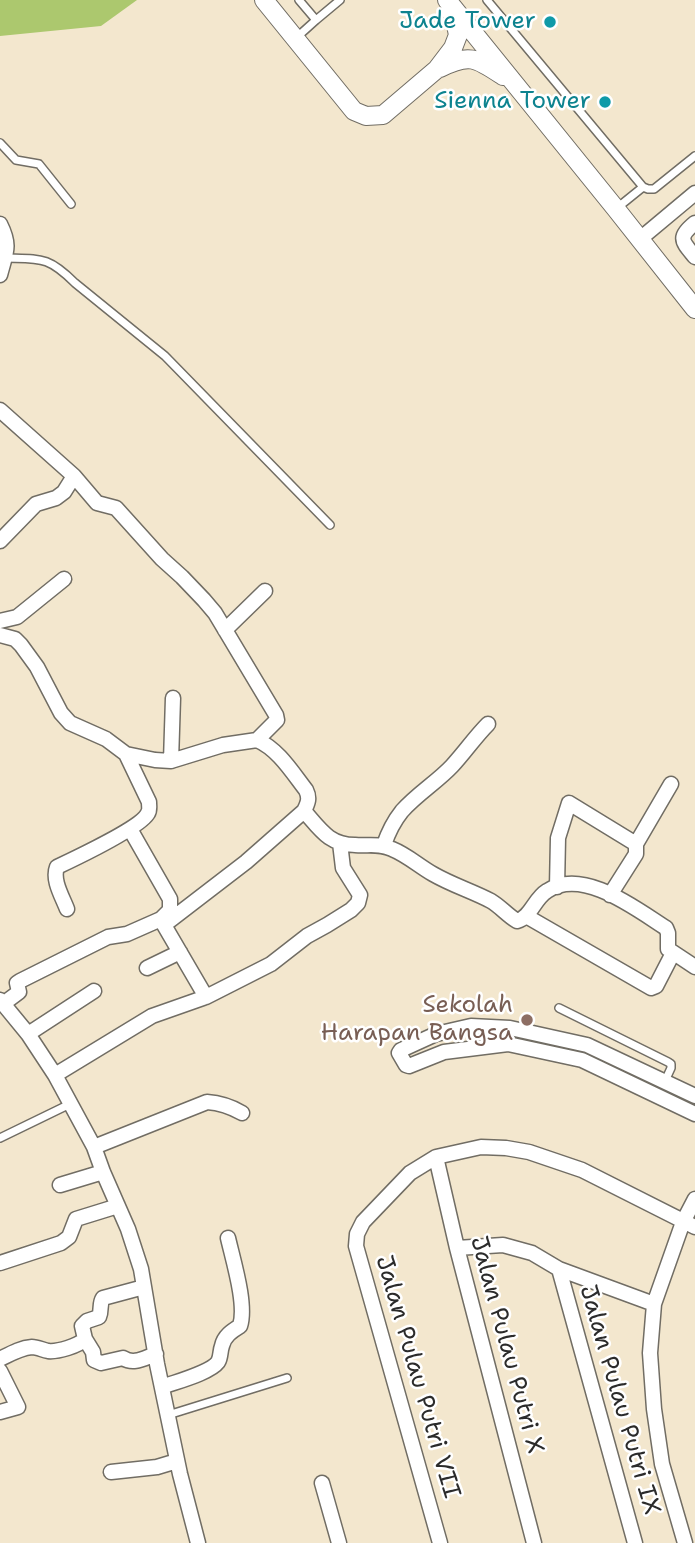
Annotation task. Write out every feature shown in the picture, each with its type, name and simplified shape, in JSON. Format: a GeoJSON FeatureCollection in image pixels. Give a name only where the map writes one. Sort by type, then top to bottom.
{"type":"FeatureCollection","features":[{"type":"Feature","properties":{"kind":"street"},"geometry":{"type":"LineString","coordinates":[[264,0],[354,111],[366,116],[383,115],[437,69],[453,48],[458,35],[446,0]]}},
{"type":"Feature","properties":{"kind":"street"},"geometry":{"type":"LineString","coordinates":[[446,0],[695,309]]}},
{"type":"Feature","properties":{"kind":"street"},"geometry":{"type":"LineString","coordinates":[[437,69],[457,60],[471,58],[513,80]]}},
{"type":"Feature","properties":{"kind":"street"},"geometry":{"type":"LineString","coordinates":[[640,239],[695,193]]}},
{"type":"Feature","properties":{"kind":"street"},"geometry":{"type":"LineString","coordinates":[[695,223],[686,230],[683,237],[684,244],[695,257]]}},
{"type":"Feature","properties":{"kind":"street"},"geometry":{"type":"LineString","coordinates":[[0,224],[8,245],[0,275]]}},
{"type":"Feature","properties":{"kind":"street"},"geometry":{"type":"LineString","coordinates":[[0,410],[74,476],[97,503],[116,508],[154,551],[204,600],[225,630],[277,720],[257,740],[223,745],[171,761],[126,754],[106,739],[70,723],[61,713],[22,645],[15,639],[0,635]]}},
{"type":"Feature","properties":{"kind":"street"},"geometry":{"type":"LineString","coordinates":[[0,541],[36,504],[56,498],[64,492],[74,476]]}},
{"type":"Feature","properties":{"kind":"street"},"geometry":{"type":"LineString","coordinates":[[0,621],[16,617],[64,579]]}},
{"type":"Feature","properties":{"kind":"street"},"geometry":{"type":"LineString","coordinates":[[225,630],[265,591]]}},
{"type":"Feature","properties":{"kind":"street"},"geometry":{"type":"LineString","coordinates":[[171,761],[173,698]]}},
{"type":"Feature","properties":{"kind":"street"},"geometry":{"type":"LineString","coordinates":[[384,845],[401,812],[451,767],[488,724]]}},
{"type":"Feature","properties":{"kind":"street"},"geometry":{"type":"LineString","coordinates":[[198,1543],[167,1415],[141,1269],[128,1229],[94,1147],[55,1075],[28,1034],[1,1002],[19,992],[17,983],[20,981],[108,937],[127,934],[162,922],[246,862],[304,811],[309,802],[306,790],[278,756],[257,740]]}},
{"type":"Feature","properties":{"kind":"street"},"geometry":{"type":"LineString","coordinates":[[67,909],[55,878],[57,867],[130,829],[149,811],[149,802],[126,754]]}},
{"type":"Feature","properties":{"kind":"street"},"geometry":{"type":"LineString","coordinates":[[610,895],[636,854],[636,844],[671,784]]}},
{"type":"Feature","properties":{"kind":"street"},"geometry":{"type":"LineString","coordinates":[[556,887],[558,838],[569,803],[636,844]]}},
{"type":"Feature","properties":{"kind":"street"},"geometry":{"type":"LineString","coordinates":[[304,811],[328,838],[340,843],[384,845],[396,850],[456,887],[491,901],[516,921],[526,916],[547,890],[572,884],[588,886],[620,899],[666,928],[667,947],[695,967]]}},
{"type":"Feature","properties":{"kind":"street"},"geometry":{"type":"LineString","coordinates":[[130,829],[170,899],[170,910],[162,922]]}},
{"type":"Feature","properties":{"kind":"street"},"geometry":{"type":"LineString","coordinates":[[55,1075],[152,1016],[206,997],[271,964],[307,936],[340,918],[358,903],[360,895],[343,868],[340,843]]}},
{"type":"Feature","properties":{"kind":"street"},"geometry":{"type":"LineString","coordinates":[[526,916],[651,988],[656,986],[673,953]]}},
{"type":"Feature","properties":{"kind":"street"},"geometry":{"type":"LineString","coordinates":[[162,922],[206,997]]}},
{"type":"Feature","properties":{"kind":"street"},"geometry":{"type":"LineString","coordinates":[[147,968],[180,952]]}},
{"type":"Feature","properties":{"kind":"street"},"geometry":{"type":"LineString","coordinates":[[28,1034],[94,991]]}},
{"type":"Feature","properties":{"kind":"street"},"geometry":{"type":"LineString","coordinates":[[695,1096],[587,1045],[510,1027],[471,1026],[436,1034],[401,1050],[400,1055],[409,1066],[444,1052],[508,1044],[582,1060],[695,1114]]}},
{"type":"Feature","properties":{"kind":"street"},"geometry":{"type":"LineString","coordinates":[[508,1044],[510,1027]]}},
{"type":"Feature","properties":{"kind":"street"},"geometry":{"type":"LineString","coordinates":[[94,1147],[207,1102],[232,1107],[242,1113]]}},
{"type":"Feature","properties":{"kind":"street","name":"Jalan Pulau Putri VII"},"geometry":{"type":"LineString","coordinates":[[440,1543],[356,1246],[357,1234],[363,1222],[410,1173],[436,1157],[481,1147],[529,1152],[582,1170],[689,1225]]}},
{"type":"Feature","properties":{"kind":"street","name":"Jalan Pulau Putri X"},"geometry":{"type":"LineString","coordinates":[[436,1157],[534,1543]]}},
{"type":"Feature","properties":{"kind":"street"},"geometry":{"type":"LineString","coordinates":[[60,1185],[103,1172]]}},
{"type":"Feature","properties":{"kind":"street"},"geometry":{"type":"LineString","coordinates":[[685,1543],[662,1464],[650,1353],[654,1304],[689,1225],[695,1199]]}},
{"type":"Feature","properties":{"kind":"street"},"geometry":{"type":"LineString","coordinates":[[0,1263],[61,1243],[69,1237],[76,1219],[118,1206]]}},
{"type":"Feature","properties":{"kind":"street"},"geometry":{"type":"LineString","coordinates":[[162,1387],[217,1364],[224,1339],[240,1326],[242,1308],[228,1238]]}},
{"type":"Feature","properties":{"kind":"street","name":"Jalan Pulau Putri IX"},"geometry":{"type":"LineString","coordinates":[[457,1248],[503,1245],[532,1253],[559,1269],[654,1304]]}},
{"type":"Feature","properties":{"kind":"street","name":"Jalan Pulau Putri IX"},"geometry":{"type":"LineString","coordinates":[[559,1269],[635,1543]]}},
{"type":"Feature","properties":{"kind":"street"},"geometry":{"type":"LineString","coordinates":[[144,1287],[103,1298],[99,1317],[82,1326],[94,1360],[101,1363],[122,1358],[136,1362],[156,1354]]}},
{"type":"Feature","properties":{"kind":"street"},"geometry":{"type":"LineString","coordinates":[[0,1359],[18,1350],[34,1347],[51,1352],[60,1350],[79,1344],[85,1339]]}},
{"type":"Feature","properties":{"kind":"street"},"geometry":{"type":"LineString","coordinates":[[0,1371],[18,1407],[0,1412]]}},
{"type":"Feature","properties":{"kind":"street"},"geometry":{"type":"LineString","coordinates":[[111,1472],[157,1467],[177,1461]]}},
{"type":"Feature","properties":{"kind":"street"},"geometry":{"type":"LineString","coordinates":[[322,1483],[339,1543]]}},
{"type":"Feature","properties":{"kind":"lane"},"geometry":{"type":"LineString","coordinates":[[299,0],[316,20]]}},
{"type":"Feature","properties":{"kind":"lane"},"geometry":{"type":"LineString","coordinates":[[296,38],[340,0]]}},
{"type":"Feature","properties":{"kind":"lane"},"geometry":{"type":"LineString","coordinates":[[487,0],[643,187],[654,188],[695,156]]}},
{"type":"Feature","properties":{"kind":"lane"},"geometry":{"type":"LineString","coordinates":[[0,143],[16,160],[39,164],[71,204]]}},
{"type":"Feature","properties":{"kind":"lane"},"geometry":{"type":"LineString","coordinates":[[616,209],[643,187]]}},
{"type":"Feature","properties":{"kind":"lane"},"geometry":{"type":"LineString","coordinates":[[5,258],[41,259],[64,272],[165,356],[330,525]]}},
{"type":"Feature","properties":{"kind":"lane"},"geometry":{"type":"LineString","coordinates":[[559,1008],[671,1064],[666,1081]]}},
{"type":"Feature","properties":{"kind":"lane"},"geometry":{"type":"LineString","coordinates":[[0,1138],[71,1104]]}},
{"type":"Feature","properties":{"kind":"lane"},"geometry":{"type":"LineString","coordinates":[[167,1415],[287,1378]]}},
{"type":"Feature","properties":{"kind":"green space"},"geometry":{"type":"Polygon","coordinates":[[[0,0],[137,0],[101,26],[0,36],[0,0]]]}},
{"type":"Feature","properties":{"kind":"place","name":"Jade Tower"},"geometry":{"type":"Point","coordinates":[550,22]}},
{"type":"Feature","properties":{"kind":"place","name":"Sienna Tower"},"geometry":{"type":"Point","coordinates":[605,102]}},
{"type":"Feature","properties":{"kind":"place","name":"Sekolah Harapan Bangsa"},"geometry":{"type":"Point","coordinates":[527,1020]}}]}
